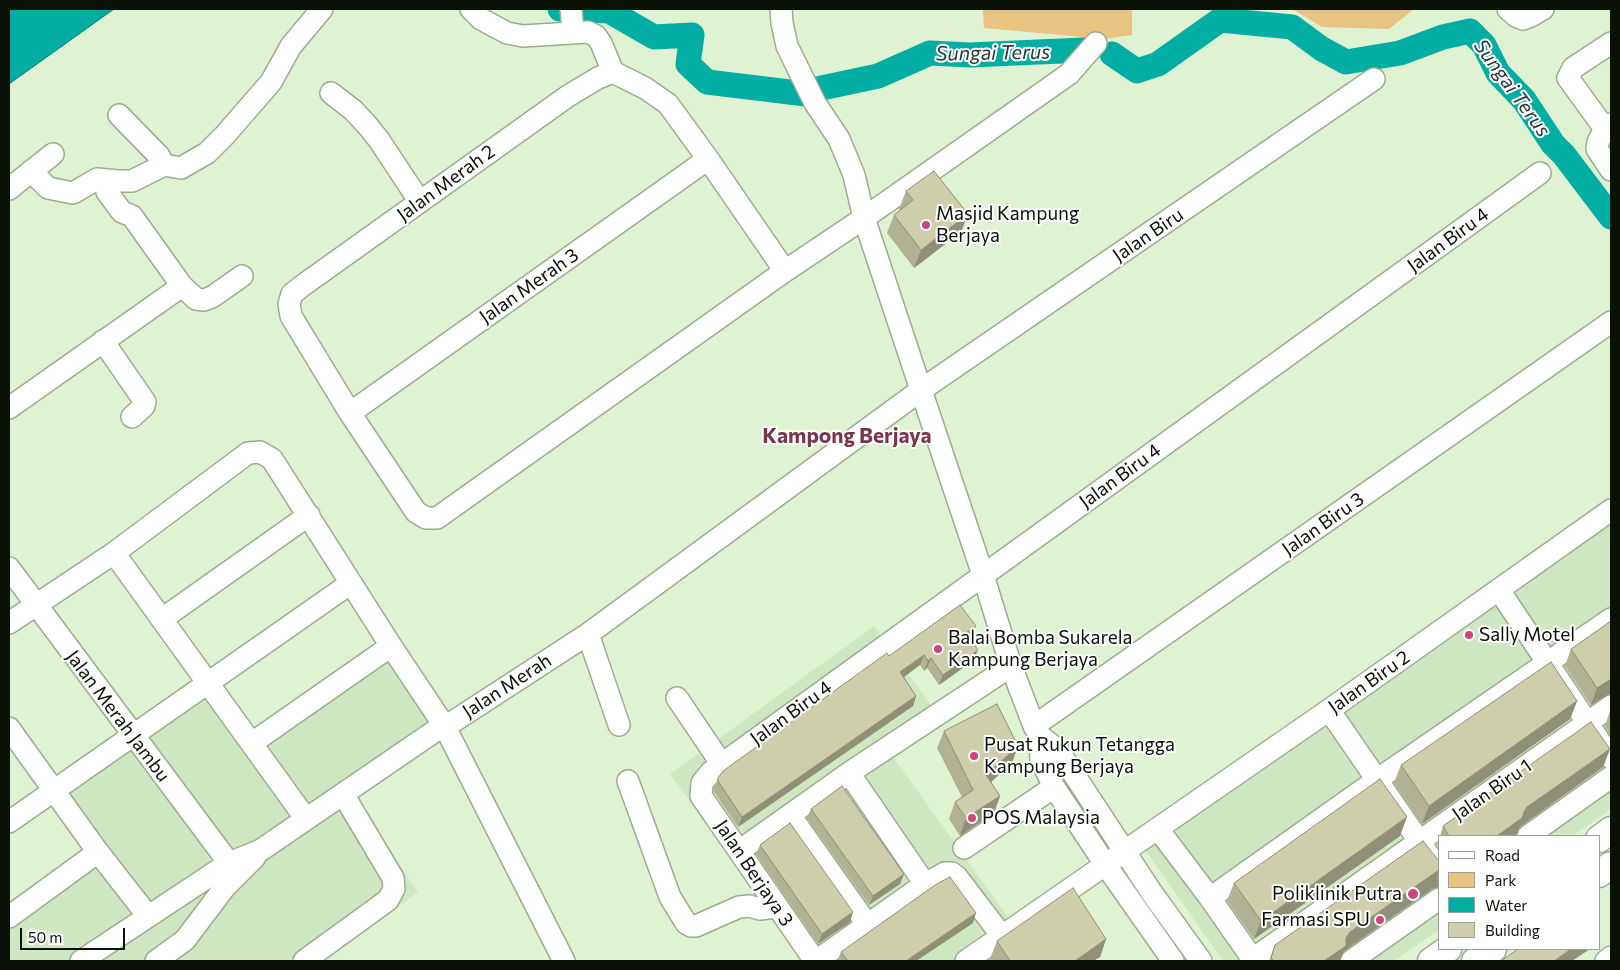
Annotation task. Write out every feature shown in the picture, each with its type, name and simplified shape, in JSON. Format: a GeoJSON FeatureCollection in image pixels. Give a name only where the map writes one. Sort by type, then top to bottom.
{"type":"FeatureCollection","features":[{"type":"Feature","properties":{"kind":"main road"},"geometry":{"type":"LineString","coordinates":[[1600,838],[1611,830]]}},
{"type":"Feature","properties":{"kind":"main road"},"geometry":{"type":"LineString","coordinates":[[1600,873],[1611,865]]}},
{"type":"Feature","properties":{"kind":"main road"},"geometry":{"type":"LineString","coordinates":[[1431,961],[1447,950]]}},
{"type":"Feature","properties":{"kind":"main road"},"geometry":{"type":"LineString","coordinates":[[1475,961],[1492,950]]}},
{"type":"Feature","properties":{"kind":"street"},"geometry":{"type":"LineString","coordinates":[[31,171],[48,188],[73,193],[96,179],[132,181],[164,166],[182,168],[207,153],[271,82],[291,46],[322,9]]}},
{"type":"Feature","properties":{"kind":"street"},"geometry":{"type":"LineString","coordinates":[[471,9],[481,19],[507,33],[523,36],[572,21],[596,36],[601,43],[613,72],[645,88],[668,104],[708,158],[785,271],[1069,74],[1096,43]]}},
{"type":"Feature","properties":{"kind":"street"},"geometry":{"type":"LineString","coordinates":[[782,9],[782,23],[787,46],[815,103],[839,139],[854,175],[864,218],[983,575],[1011,666],[1037,731],[1041,760],[1054,787],[1173,961]]}},
{"type":"Feature","properties":{"kind":"street"},"geometry":{"type":"LineString","coordinates":[[1508,9],[1523,19],[1542,9]]}},
{"type":"Feature","properties":{"kind":"street"},"geometry":{"type":"LineString","coordinates":[[1611,44],[1574,68],[1568,78],[1608,126],[1596,149],[1611,170]]}},
{"type":"Feature","properties":{"kind":"street","name":"Jalan Merah 2"},"geometry":{"type":"LineString","coordinates":[[613,72],[598,78],[568,96],[292,294],[289,304],[291,316],[350,413],[416,512],[426,518],[437,518],[785,271]]}},
{"type":"Feature","properties":{"kind":"street","name":"Jalan Biru"},"geometry":{"type":"LineString","coordinates":[[921,390],[1374,79]]}},
{"type":"Feature","properties":{"kind":"street"},"geometry":{"type":"LineString","coordinates":[[331,93],[353,110],[367,125],[420,202]]}},
{"type":"Feature","properties":{"kind":"street"},"geometry":{"type":"LineString","coordinates":[[119,115],[158,156],[164,166]]}},
{"type":"Feature","properties":{"kind":"street"},"geometry":{"type":"LineString","coordinates":[[9,189],[53,154]]}},
{"type":"Feature","properties":{"kind":"street","name":"Jalan Merah 3"},"geometry":{"type":"LineString","coordinates":[[350,413],[708,158]]}},
{"type":"Feature","properties":{"kind":"street","name":"Jalan Biru 4"},"geometry":{"type":"LineString","coordinates":[[702,783],[721,763],[1540,173]]}},
{"type":"Feature","properties":{"kind":"street"},"geometry":{"type":"LineString","coordinates":[[118,181],[110,184],[107,192],[110,197],[122,212],[132,216],[182,286],[196,299],[204,300],[212,297],[242,276]]}},
{"type":"Feature","properties":{"kind":"street"},"geometry":{"type":"LineString","coordinates":[[9,408],[182,286]]}},
{"type":"Feature","properties":{"kind":"street","name":"Jalan Biru 3"},"geometry":{"type":"LineString","coordinates":[[1037,731],[1611,322]]}},
{"type":"Feature","properties":{"kind":"street"},"geometry":{"type":"LineString","coordinates":[[103,341],[145,402],[144,406],[132,417]]}},
{"type":"Feature","properties":{"kind":"street","name":"Jalan Merah"},"geometry":{"type":"LineString","coordinates":[[81,961],[229,863],[261,850],[435,731],[445,727],[588,634],[921,390]]}},
{"type":"Feature","properties":{"kind":"street"},"geometry":{"type":"LineString","coordinates":[[9,623],[114,553],[248,453],[260,452],[272,459],[445,727],[564,961]]}},
{"type":"Feature","properties":{"kind":"street","name":"Jalan Biru 2"},"geometry":{"type":"LineString","coordinates":[[966,961],[1329,710],[1611,510]]}},
{"type":"Feature","properties":{"kind":"street"},"geometry":{"type":"LineString","coordinates":[[162,619],[309,515]]}},
{"type":"Feature","properties":{"kind":"street"},"geometry":{"type":"LineString","coordinates":[[114,553],[306,819]]}},
{"type":"Feature","properties":{"kind":"street","name":"Jalan Merah Jambu"},"geometry":{"type":"LineString","coordinates":[[9,568],[229,863]]}},
{"type":"Feature","properties":{"kind":"street"},"geometry":{"type":"LineString","coordinates":[[9,822],[351,583]]}},
{"type":"Feature","properties":{"kind":"street"},"geometry":{"type":"LineString","coordinates":[[1499,590],[1611,758]]}},
{"type":"Feature","properties":{"kind":"street"},"geometry":{"type":"LineString","coordinates":[[1210,898],[1611,619]]}},
{"type":"Feature","properties":{"kind":"street"},"geometry":{"type":"LineString","coordinates":[[588,634],[619,725]]}},
{"type":"Feature","properties":{"kind":"street"},"geometry":{"type":"LineString","coordinates":[[252,743],[391,646]]}},
{"type":"Feature","properties":{"kind":"street"},"geometry":{"type":"LineString","coordinates":[[739,851],[849,773],[1011,666]]}},
{"type":"Feature","properties":{"kind":"street"},"geometry":{"type":"LineString","coordinates":[[677,698],[721,763]]}},
{"type":"Feature","properties":{"kind":"street","name":"Jalan Biru 1"},"geometry":{"type":"LineString","coordinates":[[1252,961],[1611,706]]}},
{"type":"Feature","properties":{"kind":"street"},"geometry":{"type":"LineString","coordinates":[[1329,710],[1438,869]]}},
{"type":"Feature","properties":{"kind":"street"},"geometry":{"type":"LineString","coordinates":[[9,728],[98,852],[148,916]]}},
{"type":"Feature","properties":{"kind":"street"},"geometry":{"type":"LineString","coordinates":[[1037,731],[1058,750],[1124,851],[1201,961]]}},
{"type":"Feature","properties":{"kind":"street"},"geometry":{"type":"LineString","coordinates":[[849,773],[925,884]]}},
{"type":"Feature","properties":{"kind":"street"},"geometry":{"type":"LineString","coordinates":[[1529,835],[1611,777]]}},
{"type":"Feature","properties":{"kind":"street"},"geometry":{"type":"LineString","coordinates":[[628,780],[670,897],[686,923],[696,926],[738,907],[749,906],[760,909],[776,907]]}},
{"type":"Feature","properties":{"kind":"street","name":"Jalan Berjaya 3"},"geometry":{"type":"LineString","coordinates":[[702,783],[701,796],[815,961]]}},
{"type":"Feature","properties":{"kind":"street"},"geometry":{"type":"LineString","coordinates":[[964,848],[1054,787]]}},
{"type":"Feature","properties":{"kind":"street"},"geometry":{"type":"LineString","coordinates":[[310,960],[388,900],[394,890],[393,878],[343,794]]}},
{"type":"Feature","properties":{"kind":"street"},"geometry":{"type":"LineString","coordinates":[[790,814],[867,924]]}},
{"type":"Feature","properties":{"kind":"street"},"geometry":{"type":"LineString","coordinates":[[1158,829],[1210,898],[1252,961]]}},
{"type":"Feature","properties":{"kind":"street"},"geometry":{"type":"LineString","coordinates":[[156,961],[185,940],[225,887],[261,850]]}},
{"type":"Feature","properties":{"kind":"street"},"geometry":{"type":"LineString","coordinates":[[9,917],[98,852]]}},
{"type":"Feature","properties":{"kind":"street"},"geometry":{"type":"LineString","coordinates":[[815,961],[925,884],[945,873],[952,873],[958,877],[1002,936]]}},
{"type":"Feature","properties":{"kind":"street"},"geometry":{"type":"LineString","coordinates":[[1351,961],[1438,900]]}},
{"type":"Feature","properties":{"kind":"street"},"geometry":{"type":"LineString","coordinates":[[1606,961],[1611,957]]}},
{"type":"Feature","properties":{"kind":"shaded area"},"geometry":{"type":"Polygon","coordinates":[[[1611,518],[1611,809],[1573,835],[1438,835],[1438,931],[1394,961],[1223,961],[1143,847],[1611,518]]]}},
{"type":"Feature","properties":{"kind":"shaded area"},"geometry":{"type":"Polygon","coordinates":[[[874,626],[943,722],[894,758],[1018,931],[976,961],[804,961],[670,774],[874,626]]]}},
{"type":"Feature","properties":{"kind":"shaded area"},"geometry":{"type":"Polygon","coordinates":[[[382,645],[444,733],[353,799],[418,892],[322,961],[9,961],[9,914],[93,853],[45,785],[198,675],[246,743],[382,645]]]}},
{"type":"Feature","properties":{"kind":"green space"},"geometry":{"type":"Polygon","coordinates":[[[1132,9],[1132,35],[1104,39],[984,28],[983,10],[1132,9]]]}},
{"type":"Feature","properties":{"kind":"green space"},"geometry":{"type":"Polygon","coordinates":[[[1292,9],[1414,9],[1389,29],[1322,27],[1292,9]]]}},
{"type":"Feature","properties":{"kind":"water"},"geometry":{"type":"Polygon","coordinates":[[[9,9],[114,9],[9,84],[9,9]]]}},
{"type":"Feature","properties":{"kind":"building","name":"Masjid Kampung Berjaya"},"geometry":{"type":"Polygon","coordinates":[[[934,171],[968,214],[921,250],[894,215],[913,200],[906,191],[934,171]]]}},
{"type":"Feature","properties":{"kind":"building"},"geometry":{"type":"Polygon","coordinates":[[[960,605],[976,626],[966,633],[978,650],[943,675],[931,658],[928,661],[924,655],[900,672],[916,696],[742,817],[718,781],[723,771],[887,653],[889,656],[960,605]]]}},
{"type":"Feature","properties":{"kind":"building"},"geometry":{"type":"Polygon","coordinates":[[[1611,621],[1611,679],[1597,688],[1571,649],[1611,621]]]}},
{"type":"Feature","properties":{"kind":"building"},"geometry":{"type":"Polygon","coordinates":[[[1551,662],[1577,701],[1429,806],[1401,765],[1551,662]]]}},
{"type":"Feature","properties":{"kind":"building"},"geometry":{"type":"Polygon","coordinates":[[[997,704],[1018,746],[986,775],[1000,796],[966,818],[955,802],[973,790],[944,731],[997,704]]]}},
{"type":"Feature","properties":{"kind":"building"},"geometry":{"type":"Polygon","coordinates":[[[1591,722],[1610,749],[1527,807],[1522,818],[1498,835],[1448,835],[1443,826],[1591,722]]]}},
{"type":"Feature","properties":{"kind":"building"},"geometry":{"type":"Polygon","coordinates":[[[1380,779],[1407,817],[1261,921],[1234,883],[1380,779]]]}},
{"type":"Feature","properties":{"kind":"building"},"geometry":{"type":"Polygon","coordinates":[[[842,786],[904,874],[873,896],[811,809],[842,786]]]}},
{"type":"Feature","properties":{"kind":"building"},"geometry":{"type":"Polygon","coordinates":[[[790,823],[853,912],[822,934],[760,845],[790,823]]]}},
{"type":"Feature","properties":{"kind":"building"},"geometry":{"type":"Polygon","coordinates":[[[1423,841],[1438,860],[1438,871],[1350,932],[1346,938],[1346,946],[1324,961],[1274,961],[1271,958],[1275,945],[1423,841]]]}},
{"type":"Feature","properties":{"kind":"building"},"geometry":{"type":"Polygon","coordinates":[[[950,877],[976,913],[906,961],[848,961],[841,952],[935,885],[950,877]]]}},
{"type":"Feature","properties":{"kind":"building"},"geometry":{"type":"Polygon","coordinates":[[[1073,888],[1106,939],[1075,961],[1010,961],[997,941],[1073,888]]]}},
{"type":"Feature","properties":{"kind":"building"},"geometry":{"type":"Polygon","coordinates":[[[1517,950],[1570,950],[1554,961],[1501,961],[1517,950]]]}},
{"type":"Feature","properties":{"kind":"waterway","name":"Sungai Terus"},"geometry":{"type":"LineString","coordinates":[[560,9],[609,11],[654,37],[692,35],[688,64],[707,82],[806,94]]}},
{"type":"Feature","properties":{"kind":"waterway","name":"Sungai Terus"},"geometry":{"type":"LineString","coordinates":[[1112,54],[1137,71],[1158,64],[1220,20],[1292,27],[1322,49],[1346,62],[1400,53],[1443,37],[1470,31],[1484,45],[1498,73],[1524,100],[1553,144],[1564,155],[1611,217]]}},
{"type":"Feature","properties":{"kind":"waterway","name":"Sungai Terus"},"geometry":{"type":"LineString","coordinates":[[817,89],[878,76],[930,53],[970,55],[1084,50]]}},
{"type":"Feature","properties":{"kind":"place","name":"Masjid Kampung Berjaya"},"geometry":{"type":"Point","coordinates":[926,225]}},
{"type":"Feature","properties":{"kind":"place","name":"Sally Motel"},"geometry":{"type":"Point","coordinates":[1469,635]}},
{"type":"Feature","properties":{"kind":"place","name":"Balai Bomba Sukarela Kampung Berjaya"},"geometry":{"type":"Point","coordinates":[938,649]}},
{"type":"Feature","properties":{"kind":"place","name":"Pusat Rukun Tetangga Kampung Berjaya"},"geometry":{"type":"Point","coordinates":[974,756]}},
{"type":"Feature","properties":{"kind":"place","name":"POS Malaysia"},"geometry":{"type":"Point","coordinates":[972,818]}},
{"type":"Feature","properties":{"kind":"place","name":"Poliklinik Putra"},"geometry":{"type":"Point","coordinates":[1413,894]}},
{"type":"Feature","properties":{"kind":"place","name":"Farmasi SPU"},"geometry":{"type":"Point","coordinates":[1380,920]}},
{"type":"Feature","properties":{"kind":"district","name":"Kampong Berjaya"},"geometry":{"type":"Point","coordinates":[847,436]}}]}
